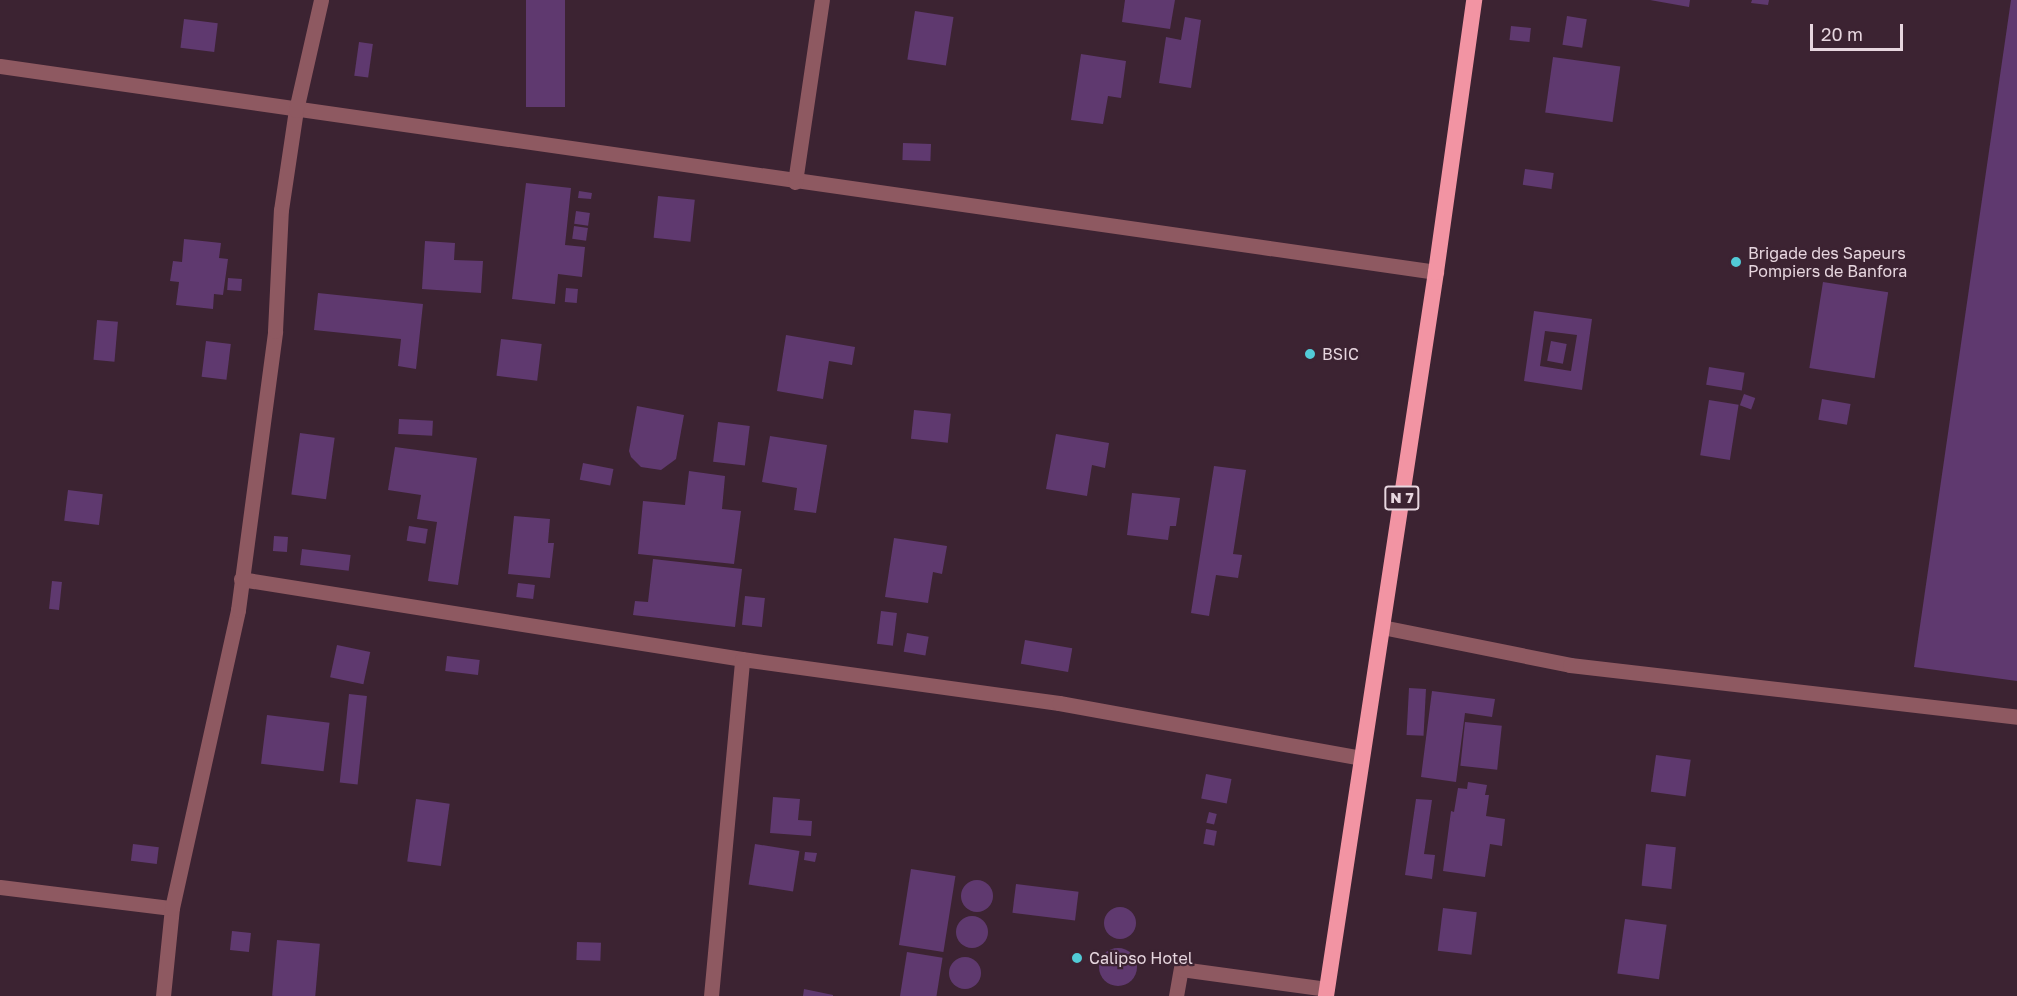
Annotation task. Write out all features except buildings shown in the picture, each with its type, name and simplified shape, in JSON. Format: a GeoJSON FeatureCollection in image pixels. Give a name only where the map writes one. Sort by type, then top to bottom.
{"type":"FeatureCollection","features":[{"type":"Feature","properties":{"kind":"highway","name":"N 7"},"geometry":{"type":"LineString","coordinates":[[1327,992],[1436,272],[1474,0]]}},
{"type":"Feature","properties":{"kind":"street"},"geometry":{"type":"LineString","coordinates":[[163,996],[172,908],[238,610],[275,332],[281,210],[296,110],[321,0]]}},
{"type":"Feature","properties":{"kind":"street"},"geometry":{"type":"LineString","coordinates":[[795,182],[822,0]]}},
{"type":"Feature","properties":{"kind":"street"},"geometry":{"type":"LineString","coordinates":[[0,66],[795,182],[1436,272]]}},
{"type":"Feature","properties":{"kind":"street"},"geometry":{"type":"LineString","coordinates":[[241,579],[742,659],[1059,703],[1362,758]]}},
{"type":"Feature","properties":{"kind":"street"},"geometry":{"type":"LineString","coordinates":[[1382,627],[1570,665],[2017,717]]}},
{"type":"Feature","properties":{"kind":"street"},"geometry":{"type":"LineString","coordinates":[[711,996],[742,659]]}},
{"type":"Feature","properties":{"kind":"street"},"geometry":{"type":"LineString","coordinates":[[0,887],[172,908]]}},
{"type":"Feature","properties":{"kind":"street"},"geometry":{"type":"LineString","coordinates":[[1176,996],[1181,969],[1327,992]]}},
{"type":"Feature","properties":{"kind":"place","name":"Brigade des Sapeurs Pompiers de Banfora"},"geometry":{"type":"Point","coordinates":[1736,262]}},
{"type":"Feature","properties":{"kind":"place","name":"BSIC"},"geometry":{"type":"Point","coordinates":[1310,354]}},
{"type":"Feature","properties":{"kind":"place","name":"Calipso Hotel"},"geometry":{"type":"Point","coordinates":[1077,958]}}]}
